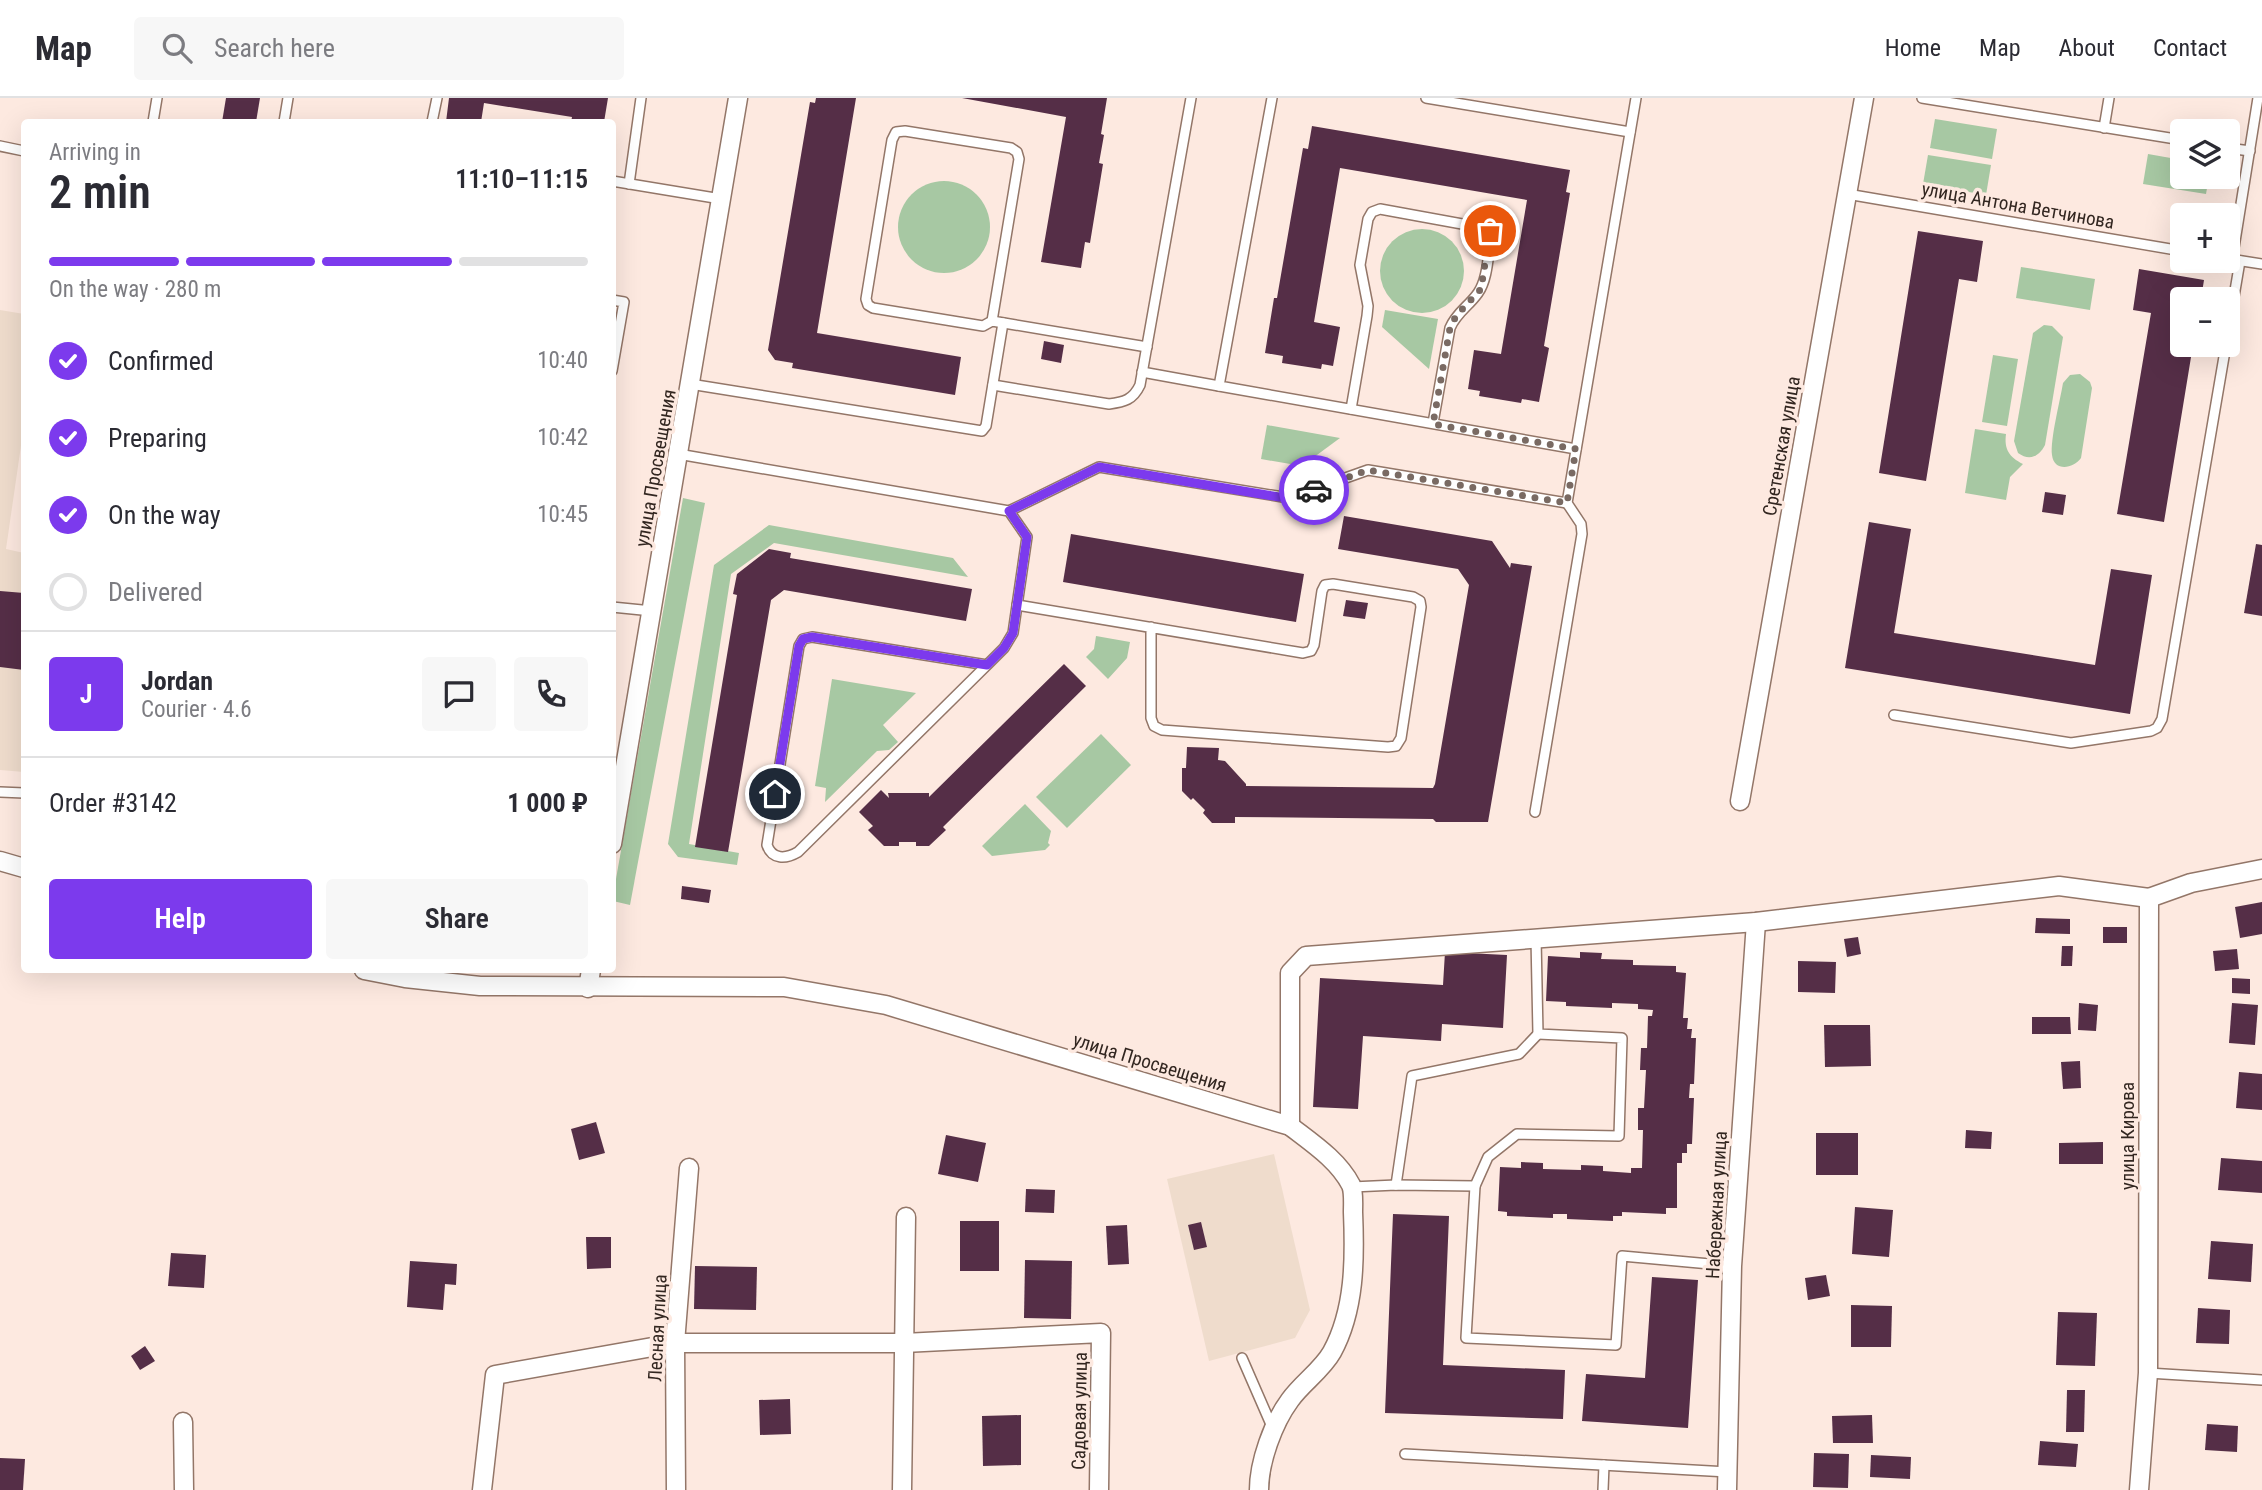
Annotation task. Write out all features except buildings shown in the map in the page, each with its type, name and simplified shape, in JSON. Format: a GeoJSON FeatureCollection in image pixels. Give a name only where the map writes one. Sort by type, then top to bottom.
{"type":"FeatureCollection","features":[{"type":"Feature","properties":{"kind":"street","name":"улица Просвещения"},"geometry":{"type":"LineString","coordinates":[[616,804],[652,611],[738,98]]}},
{"type":"Feature","properties":{"kind":"street","name":"Сретенская улица"},"geometry":{"type":"LineString","coordinates":[[1740,801],[1864,98]]}},
{"type":"Feature","properties":{"kind":"street"},"geometry":{"type":"LineString","coordinates":[[0,861],[21,867]]}},
{"type":"Feature","properties":{"kind":"street"},"geometry":{"type":"LineString","coordinates":[[1290,1126],[1290,973],[1306,956],[1756,922],[2059,886],[2149,898],[2191,883],[2262,869]]}},
{"type":"Feature","properties":{"kind":"street","name":"улица Кирова"},"geometry":{"type":"LineString","coordinates":[[2139,1490],[2148,1373],[2149,898]]}},
{"type":"Feature","properties":{"kind":"street","name":"Набережная улица"},"geometry":{"type":"LineString","coordinates":[[1727,1481],[1732,1266],[1756,922]]}},
{"type":"Feature","properties":{"kind":"street","name":"улица Просвещения"},"geometry":{"type":"LineString","coordinates":[[379,973],[480,986],[784,987],[886,1005],[1290,1126],[1328,1155],[1352,1187]]}},
{"type":"Feature","properties":{"kind":"street"},"geometry":{"type":"LineString","coordinates":[[588,988],[590,973]]}},
{"type":"Feature","properties":{"kind":"street","name":"Лесная улица"},"geometry":{"type":"LineString","coordinates":[[676,1490],[675,1343],[688,1168]]}},
{"type":"Feature","properties":{"kind":"street"},"geometry":{"type":"LineString","coordinates":[[1259,1490],[1259,1479],[1274,1431],[1289,1401],[1330,1355],[1343,1327],[1352,1286],[1355,1250],[1352,1187]]}},
{"type":"Feature","properties":{"kind":"street"},"geometry":{"type":"LineString","coordinates":[[902,1490],[906,1217]]}},
{"type":"Feature","properties":{"kind":"street","name":"Садовая улица"},"geometry":{"type":"LineString","coordinates":[[904,1343],[1101,1333],[1099,1490]]}},
{"type":"Feature","properties":{"kind":"street"},"geometry":{"type":"LineString","coordinates":[[482,1490],[495,1375],[675,1343],[904,1343]]}},
{"type":"Feature","properties":{"kind":"street"},"geometry":{"type":"LineString","coordinates":[[183,1422],[184,1490]]}},
{"type":"Feature","properties":{"kind":"lane"},"geometry":{"type":"LineString","coordinates":[[154,119],[157,98]]}},
{"type":"Feature","properties":{"kind":"lane"},"geometry":{"type":"LineString","coordinates":[[284,119],[288,98]]}},
{"type":"Feature","properties":{"kind":"lane"},"geometry":{"type":"LineString","coordinates":[[433,119],[437,98]]}},
{"type":"Feature","properties":{"kind":"lane"},"geometry":{"type":"LineString","coordinates":[[629,184],[641,98]]}},
{"type":"Feature","properties":{"kind":"lane"},"geometry":{"type":"LineString","coordinates":[[993,385],[1109,404],[1124,402],[1135,395],[1147,347],[1191,98]]}},
{"type":"Feature","properties":{"kind":"lane"},"geometry":{"type":"LineString","coordinates":[[1219,386],[1272,98]]}},
{"type":"Feature","properties":{"kind":"lane"},"geometry":{"type":"LineString","coordinates":[[1426,98],[1630,132]]}},
{"type":"Feature","properties":{"kind":"lane"},"geometry":{"type":"LineString","coordinates":[[1535,812],[1582,534],[1581,524],[1567,503],[1636,98]]}},
{"type":"Feature","properties":{"kind":"lane"},"geometry":{"type":"LineString","coordinates":[[1922,98],[2170,138]]}},
{"type":"Feature","properties":{"kind":"lane"},"geometry":{"type":"LineString","coordinates":[[2104,128],[2109,98]]}},
{"type":"Feature","properties":{"kind":"lane"},"geometry":{"type":"LineString","coordinates":[[2240,215],[2258,98]]}},
{"type":"Feature","properties":{"kind":"lane"},"geometry":{"type":"LineString","coordinates":[[992,321],[1019,159],[1017,152],[1011,148],[905,131],[896,132],[892,140],[866,299],[868,304],[873,308],[983,326],[992,321],[1147,347]]}},
{"type":"Feature","properties":{"kind":"lane"},"geometry":{"type":"LineString","coordinates":[[0,146],[21,150]]}},
{"type":"Feature","properties":{"kind":"lane"},"geometry":{"type":"LineString","coordinates":[[2240,150],[2250,151]]}},
{"type":"Feature","properties":{"kind":"lane"},"geometry":{"type":"LineString","coordinates":[[616,182],[721,199]]}},
{"type":"Feature","properties":{"kind":"lane","name":"улица Антона Ветчинова"},"geometry":{"type":"LineString","coordinates":[[1847,194],[2170,249]]}},
{"type":"Feature","properties":{"kind":"lane"},"geometry":{"type":"LineString","coordinates":[[1351,409],[1368,306],[1360,265],[1368,219],[1372,212],[1380,209],[1484,228],[1490,231],[1491,238],[1483,284],[1477,295],[1456,316],[1450,328],[1433,424]]}},
{"type":"Feature","properties":{"kind":"lane"},"geometry":{"type":"LineString","coordinates":[[2240,261],[2262,264]]}},
{"type":"Feature","properties":{"kind":"lane"},"geometry":{"type":"LineString","coordinates":[[616,301],[624,302],[616,348]]}},
{"type":"Feature","properties":{"kind":"lane"},"geometry":{"type":"LineString","coordinates":[[690,384],[982,431],[986,426],[1003,323]]}},
{"type":"Feature","properties":{"kind":"lane"},"geometry":{"type":"LineString","coordinates":[[1894,715],[2071,743],[2157,728],[2162,719],[2223,357]]}},
{"type":"Feature","properties":{"kind":"lane"},"geometry":{"type":"LineString","coordinates":[[1142,372],[1576,449]]}},
{"type":"Feature","properties":{"kind":"lane"},"geometry":{"type":"LineString","coordinates":[[678,454],[1009,511],[1099,467],[1289,498],[1368,470],[1567,503]]}},
{"type":"Feature","properties":{"kind":"lane"},"geometry":{"type":"LineString","coordinates":[[987,665],[812,637],[803,639],[799,646],[771,818],[767,845],[769,852],[781,858],[798,852],[987,665],[1009,641],[1027,537],[1009,511]]}},
{"type":"Feature","properties":{"kind":"lane"},"geometry":{"type":"LineString","coordinates":[[1017,605],[1151,627],[1303,653],[1311,651],[1314,645],[1325,585],[1413,597],[1420,601],[1421,607],[1401,738],[1396,746],[1388,747],[1162,730],[1154,726],[1151,718],[1151,627]]}},
{"type":"Feature","properties":{"kind":"lane"},"geometry":{"type":"LineString","coordinates":[[616,607],[652,611]]}},
{"type":"Feature","properties":{"kind":"lane"},"geometry":{"type":"LineString","coordinates":[[0,792],[21,793]]}},
{"type":"Feature","properties":{"kind":"lane"},"geometry":{"type":"LineString","coordinates":[[1396,1185],[1412,1076],[1519,1054],[1538,1034],[1536,938]]}},
{"type":"Feature","properties":{"kind":"lane"},"geometry":{"type":"LineString","coordinates":[[1538,1034],[1622,1038],[1619,1136],[1517,1134],[1488,1157],[1475,1186],[1466,1338],[1616,1345],[1622,1256],[1732,1266]]}},
{"type":"Feature","properties":{"kind":"lane"},"geometry":{"type":"LineString","coordinates":[[1352,1187],[1475,1186]]}},
{"type":"Feature","properties":{"kind":"lane"},"geometry":{"type":"LineString","coordinates":[[1242,1358],[1274,1431]]}},
{"type":"Feature","properties":{"kind":"lane"},"geometry":{"type":"LineString","coordinates":[[2148,1373],[2262,1380]]}},
{"type":"Feature","properties":{"kind":"lane"},"geometry":{"type":"LineString","coordinates":[[1405,1454],[1604,1465],[1727,1481]]}},
{"type":"Feature","properties":{"kind":"lane"},"geometry":{"type":"LineString","coordinates":[[1603,1490],[1604,1465]]}},
{"type":"Feature","properties":{"kind":"shaded area"},"geometry":{"type":"Polygon","coordinates":[[[0,310],[21,314],[21,446],[6,549],[21,552],[21,772],[0,770],[0,310]]]}},
{"type":"Feature","properties":{"kind":"shaded area"},"geometry":{"type":"Polygon","coordinates":[[[1274,1154],[1310,1310],[1295,1338],[1209,1361],[1167,1179],[1274,1154]]]}},
{"type":"Feature","properties":{"kind":"green space"},"geometry":{"type":"Polygon","coordinates":[[[1935,119],[1997,129],[1992,159],[1930,148],[1935,119]]]}},
{"type":"Feature","properties":{"kind":"green space"},"geometry":{"type":"Polygon","coordinates":[[[2148,154],[2170,158],[2170,188],[2143,184],[2148,154]]]}},
{"type":"Feature","properties":{"kind":"green space"},"geometry":{"type":"Polygon","coordinates":[[[1928,155],[1991,165],[1986,195],[1923,184],[1928,155]]]}},
{"type":"Feature","properties":{"kind":"green space"},"geometry":{"type":"Polygon","coordinates":[[[944,181],[962,185],[977,194],[986,209],[990,227],[986,245],[977,260],[962,269],[944,273],[926,269],[911,260],[902,245],[898,227],[902,209],[911,194],[926,185],[944,181]]]}},
{"type":"Feature","properties":{"kind":"green space"},"geometry":{"type":"Polygon","coordinates":[[[2174,189],[2207,189],[2206,194],[2174,189]]]}},
{"type":"Feature","properties":{"kind":"green space"},"geometry":{"type":"Polygon","coordinates":[[[1422,229],[1445,236],[1457,248],[1464,271],[1457,294],[1445,306],[1422,313],[1399,306],[1387,294],[1380,271],[1387,248],[1399,236],[1422,229]]]}},
{"type":"Feature","properties":{"kind":"green space"},"geometry":{"type":"Polygon","coordinates":[[[2021,267],[2095,279],[2090,310],[2016,298],[2021,267]]]}},
{"type":"Feature","properties":{"kind":"green space"},"geometry":{"type":"Polygon","coordinates":[[[1385,310],[1438,319],[1429,369],[1382,327],[1385,310]]]}},
{"type":"Feature","properties":{"kind":"green space"},"geometry":{"type":"Polygon","coordinates":[[[2044,325],[2052,326],[2063,337],[2045,445],[2037,455],[2026,457],[2018,453],[2014,441],[2033,333],[2044,325]]]}},
{"type":"Feature","properties":{"kind":"green space"},"geometry":{"type":"Polygon","coordinates":[[[1993,355],[2018,359],[2007,426],[1982,422],[1993,355]]]}},
{"type":"Feature","properties":{"kind":"green space"},"geometry":{"type":"Polygon","coordinates":[[[2080,374],[2090,382],[2092,388],[2081,458],[2073,465],[2064,467],[2053,460],[2054,430],[2063,383],[2070,375],[2080,374]]]}},
{"type":"Feature","properties":{"kind":"green space"},"geometry":{"type":"Polygon","coordinates":[[[1267,425],[1340,438],[1302,466],[1261,459],[1267,425]]]}},
{"type":"Feature","properties":{"kind":"green space"},"geometry":{"type":"Polygon","coordinates":[[[1975,429],[2006,434],[2008,452],[2023,464],[2010,477],[2006,500],[1965,493],[1975,429]]]}},
{"type":"Feature","properties":{"kind":"green space"},"geometry":{"type":"Polygon","coordinates":[[[683,498],[705,503],[630,905],[616,902],[616,879],[683,498]]]}},
{"type":"Feature","properties":{"kind":"green space"},"geometry":{"type":"Polygon","coordinates":[[[769,525],[953,558],[968,577],[774,543],[731,574],[689,844],[739,853],[737,865],[678,857],[668,844],[714,565],[769,525]]]}},
{"type":"Feature","properties":{"kind":"green space"},"geometry":{"type":"Polygon","coordinates":[[[1096,636],[1130,642],[1127,658],[1108,679],[1086,657],[1094,649],[1096,636]]]}},
{"type":"Feature","properties":{"kind":"green space"},"geometry":{"type":"Polygon","coordinates":[[[832,679],[916,693],[883,725],[898,742],[889,750],[877,751],[825,802],[826,788],[815,786],[832,679]]]}},
{"type":"Feature","properties":{"kind":"green space"},"geometry":{"type":"Polygon","coordinates":[[[1101,734],[1131,765],[1067,828],[1036,797],[1101,734]]]}},
{"type":"Feature","properties":{"kind":"green space"},"geometry":{"type":"Polygon","coordinates":[[[1025,804],[1051,831],[1048,843],[1050,845],[1045,850],[992,856],[982,846],[1025,804]]]}},
{"type":"Feature","properties":{"kind":"way so far"},"geometry":{"type":"LineString","coordinates":[[1314,490],[1368,470],[1567,503],[1576,449],[1433,424],[1450,328],[1456,316],[1481,289],[1490,231]]}},
{"type":"Feature","properties":{"kind":"route"},"geometry":{"type":"LineString","coordinates":[[775,794],[799,646],[803,639],[812,637],[987,665],[1004,648],[1013,633],[1027,537],[1009,511],[1099,467],[1279,497],[1289,498],[1314,490]]}}]}
